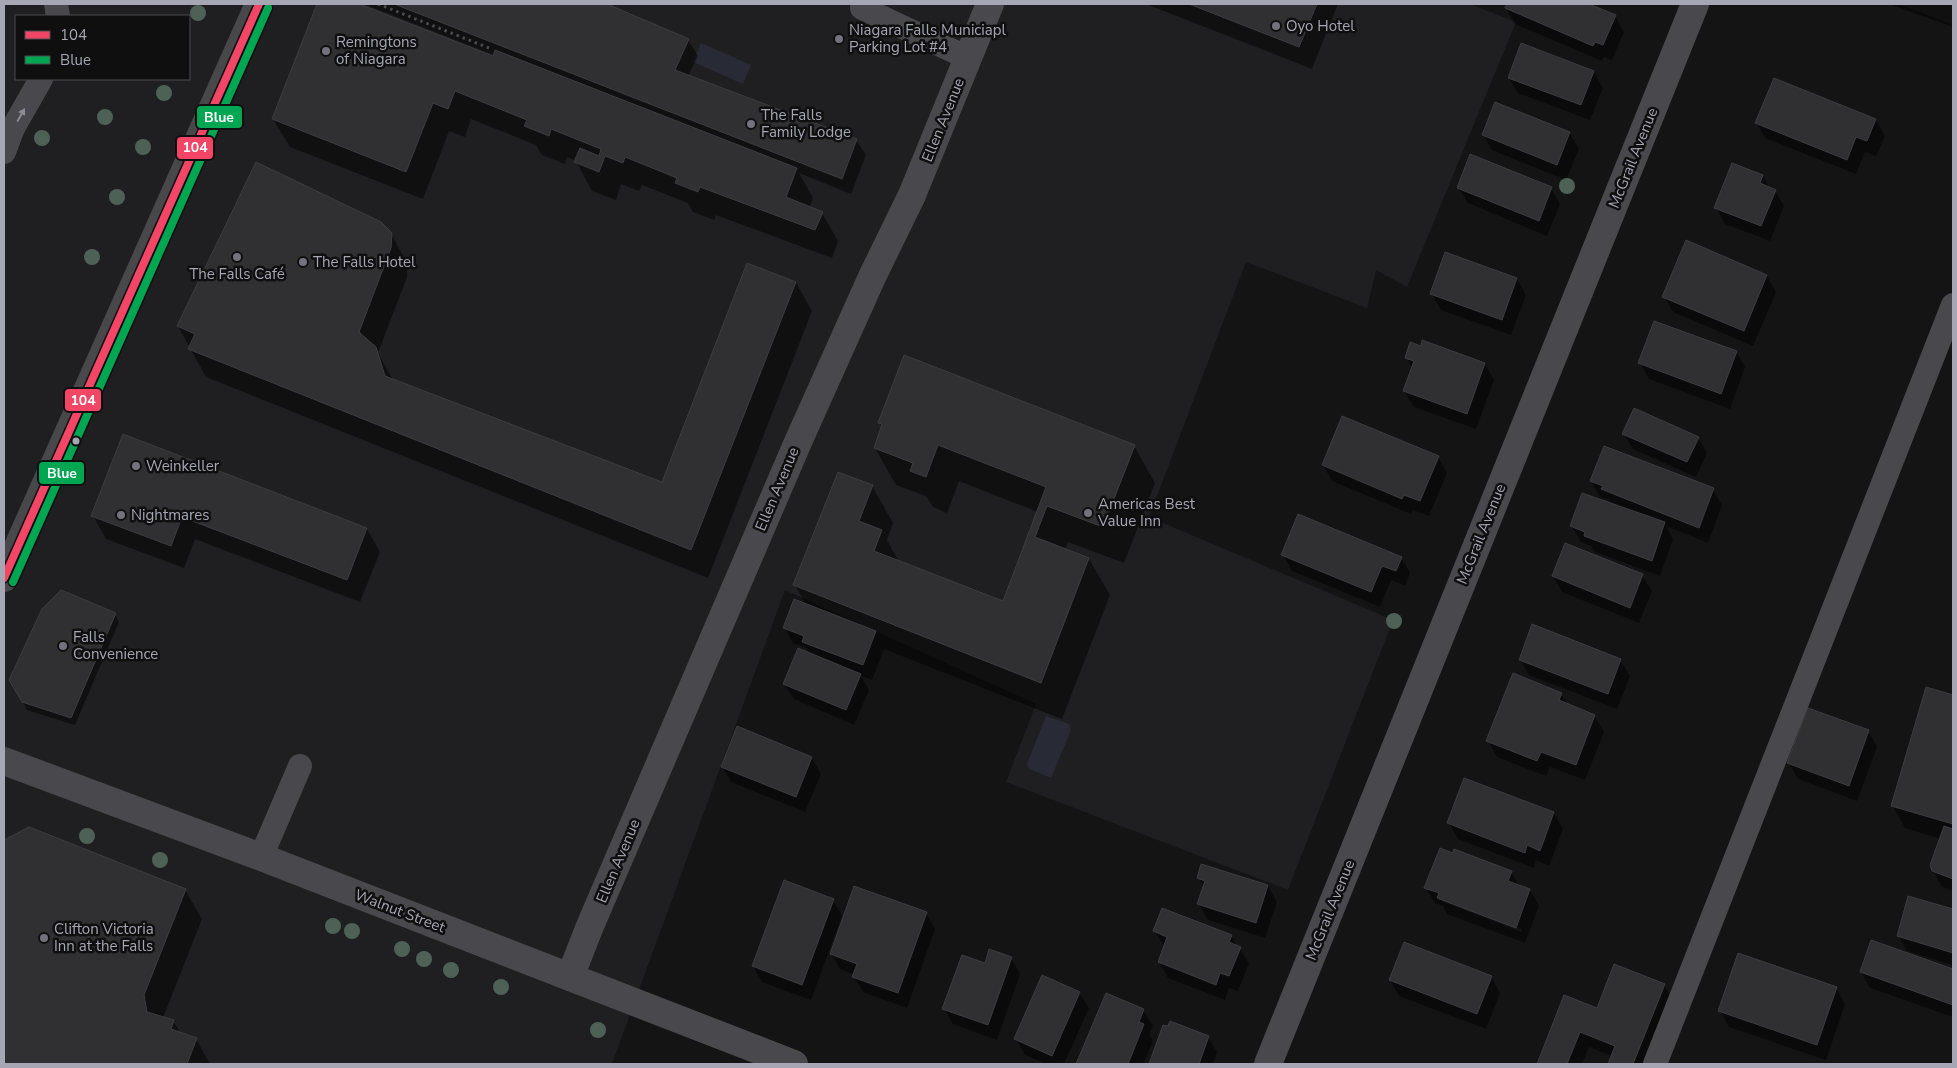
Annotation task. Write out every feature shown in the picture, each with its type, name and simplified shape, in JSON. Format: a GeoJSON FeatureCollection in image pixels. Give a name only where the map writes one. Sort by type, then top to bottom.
{"type":"FeatureCollection","features":[{"type":"Feature","properties":{"kind":"main road"},"geometry":{"type":"LineString","coordinates":[[4,578],[259,4]]}},
{"type":"Feature","properties":{"kind":"street","name":"Ellen Avenue"},"geometry":{"type":"LineString","coordinates":[[570,977],[794,451],[872,278],[912,195],[990,4]]}},
{"type":"Feature","properties":{"kind":"street","name":"McGrail Avenue"},"geometry":{"type":"LineString","coordinates":[[1268,1064],[1695,4]]}},
{"type":"Feature","properties":{"kind":"street","name":"Walnut Street"},"geometry":{"type":"LineString","coordinates":[[4,761],[794,1064]]}},
{"type":"Feature","properties":{"kind":"lane"},"geometry":{"type":"LineString","coordinates":[[862,8],[968,58]]}},
{"type":"Feature","properties":{"kind":"lane"},"geometry":{"type":"LineString","coordinates":[[4,152],[13,128],[40,80]]}},
{"type":"Feature","properties":{"kind":"lane"},"geometry":{"type":"LineString","coordinates":[[1655,1064],[1953,305]]}},
{"type":"Feature","properties":{"kind":"lane"},"geometry":{"type":"LineString","coordinates":[[261,858],[300,766]]}},
{"type":"Feature","properties":{"kind":"path"},"geometry":{"type":"LineString","coordinates":[[378,4],[489,48]]}},
{"type":"Feature","properties":{"kind":"shaded area"},"geometry":{"type":"Polygon","coordinates":[[[4,4],[1470,4],[1516,22],[1407,287],[1376,270],[1367,308],[1246,262],[1149,517],[1393,620],[1288,890],[1006,782],[1036,704],[785,590],[612,1064],[4,1064],[4,4]]]}},
{"type":"Feature","properties":{"kind":"shaded area"},"geometry":{"type":"Polygon","coordinates":[[[1899,4],[1953,4],[1953,25],[1899,4]]]}},
{"type":"Feature","properties":{"kind":"shaded area"},"geometry":{"type":"Polygon","coordinates":[[[701,43],[751,65],[743,84],[693,62],[701,43]]]}},
{"type":"Feature","properties":{"kind":"shaded area"},"geometry":{"type":"Polygon","coordinates":[[[1046,716],[1069,724],[1071,730],[1051,778],[1029,769],[1027,764],[1046,716]]]}},
{"type":"Feature","properties":{"kind":"building"},"geometry":{"type":"Polygon","coordinates":[[[317,4],[359,4],[493,56],[495,50],[797,168],[786,197],[823,212],[815,230],[700,187],[698,192],[675,183],[677,178],[625,157],[623,163],[605,156],[599,172],[574,162],[580,148],[599,156],[601,149],[551,129],[549,136],[524,126],[527,120],[455,91],[448,109],[433,103],[406,172],[272,119],[317,4]]]}},
{"type":"Feature","properties":{"kind":"building"},"geometry":{"type":"Polygon","coordinates":[[[394,4],[607,4],[689,39],[675,70],[857,139],[842,179],[394,4]]]}},
{"type":"Feature","properties":{"kind":"building","name":"Oyo Hotel"},"geometry":{"type":"Polygon","coordinates":[[[1189,4],[1317,4],[1299,47],[1189,4]]]}},
{"type":"Feature","properties":{"kind":"building"},"geometry":{"type":"Polygon","coordinates":[[[1507,4],[1589,4],[1616,15],[1603,45],[1595,42],[1593,46],[1505,8],[1507,4]]]}},
{"type":"Feature","properties":{"kind":"building"},"geometry":{"type":"Polygon","coordinates":[[[1521,43],[1594,71],[1581,105],[1508,78],[1521,43]]]}},
{"type":"Feature","properties":{"kind":"building"},"geometry":{"type":"Polygon","coordinates":[[[1774,78],[1876,119],[1867,141],[1856,137],[1847,160],[1755,123],[1774,78]]]}},
{"type":"Feature","properties":{"kind":"building"},"geometry":{"type":"Polygon","coordinates":[[[1495,102],[1570,132],[1557,165],[1482,135],[1495,102]]]}},
{"type":"Feature","properties":{"kind":"building"},"geometry":{"type":"Polygon","coordinates":[[[1470,154],[1552,187],[1539,221],[1457,188],[1470,154]]]}},
{"type":"Feature","properties":{"kind":"building"},"geometry":{"type":"Polygon","coordinates":[[[256,162],[381,222],[392,233],[391,248],[359,332],[376,347],[385,376],[662,482],[747,263],[796,282],[691,550],[188,349],[195,334],[177,326],[256,162]]]}},
{"type":"Feature","properties":{"kind":"building"},"geometry":{"type":"Polygon","coordinates":[[[1732,163],[1763,175],[1760,183],[1776,190],[1761,226],[1714,208],[1732,163]]]}},
{"type":"Feature","properties":{"kind":"building"},"geometry":{"type":"Polygon","coordinates":[[[1686,240],[1767,275],[1744,331],[1662,297],[1686,240]]]}},
{"type":"Feature","properties":{"kind":"building"},"geometry":{"type":"Polygon","coordinates":[[[1445,252],[1517,278],[1502,320],[1430,294],[1445,252]]]}},
{"type":"Feature","properties":{"kind":"building"},"geometry":{"type":"Polygon","coordinates":[[[1654,321],[1737,351],[1721,394],[1638,363],[1654,321]]]}},
{"type":"Feature","properties":{"kind":"building"},"geometry":{"type":"Polygon","coordinates":[[[1422,340],[1485,363],[1467,414],[1403,391],[1414,361],[1405,358],[1410,342],[1421,346],[1422,340]]]}},
{"type":"Feature","properties":{"kind":"building","name":"Americas Best Value Inn"},"geometry":{"type":"Polygon","coordinates":[[[904,355],[1135,445],[1103,527],[1047,506],[1035,537],[1089,558],[1041,683],[793,585],[838,472],[873,485],[859,521],[882,530],[874,551],[1003,601],[1046,487],[938,445],[926,477],[910,471],[913,463],[874,448],[882,424],[878,423],[904,355]]]}},
{"type":"Feature","properties":{"kind":"building"},"geometry":{"type":"Polygon","coordinates":[[[1634,408],[1699,437],[1687,462],[1622,434],[1634,408]]]}},
{"type":"Feature","properties":{"kind":"building"},"geometry":{"type":"Polygon","coordinates":[[[1342,416],[1439,456],[1420,501],[1404,495],[1402,499],[1322,465],[1342,416]]]}},
{"type":"Feature","properties":{"kind":"building"},"geometry":{"type":"Polygon","coordinates":[[[123,434],[367,528],[347,580],[182,517],[171,546],[91,516],[123,434]]]}},
{"type":"Feature","properties":{"kind":"building"},"geometry":{"type":"Polygon","coordinates":[[[1604,446],[1714,488],[1699,528],[1601,489],[1603,486],[1590,481],[1604,446]]]}},
{"type":"Feature","properties":{"kind":"building"},"geometry":{"type":"Polygon","coordinates":[[[1582,493],[1665,522],[1652,561],[1584,536],[1585,532],[1570,526],[1582,493]]]}},
{"type":"Feature","properties":{"kind":"building"},"geometry":{"type":"Polygon","coordinates":[[[1298,514],[1402,557],[1396,571],[1382,566],[1371,592],[1281,555],[1298,514]]]}},
{"type":"Feature","properties":{"kind":"building"},"geometry":{"type":"Polygon","coordinates":[[[1565,543],[1643,574],[1630,608],[1552,576],[1565,543]]]}},
{"type":"Feature","properties":{"kind":"building","name":"Falls Convenience"},"geometry":{"type":"Polygon","coordinates":[[[61,590],[116,613],[71,718],[22,702],[9,680],[42,609],[61,590]]]}},
{"type":"Feature","properties":{"kind":"building"},"geometry":{"type":"Polygon","coordinates":[[[794,599],[876,631],[863,665],[802,642],[804,636],[783,628],[794,599]]]}},
{"type":"Feature","properties":{"kind":"building"},"geometry":{"type":"Polygon","coordinates":[[[1532,624],[1621,659],[1608,694],[1519,660],[1532,624]]]}},
{"type":"Feature","properties":{"kind":"building"},"geometry":{"type":"Polygon","coordinates":[[[798,648],[861,674],[846,710],[783,684],[798,648]]]}},
{"type":"Feature","properties":{"kind":"building"},"geometry":{"type":"Polygon","coordinates":[[[1513,673],[1562,693],[1559,700],[1595,715],[1576,765],[1541,752],[1537,761],[1486,741],[1513,673]]]}},
{"type":"Feature","properties":{"kind":"building"},"geometry":{"type":"Polygon","coordinates":[[[1926,687],[1953,695],[1953,824],[1891,806],[1926,687]]]}},
{"type":"Feature","properties":{"kind":"building"},"geometry":{"type":"Polygon","coordinates":[[[1808,708],[1869,730],[1849,786],[1787,763],[1808,708]]]}},
{"type":"Feature","properties":{"kind":"building"},"geometry":{"type":"Polygon","coordinates":[[[737,726],[812,757],[796,797],[721,767],[737,726]]]}},
{"type":"Feature","properties":{"kind":"building"},"geometry":{"type":"Polygon","coordinates":[[[1464,778],[1554,812],[1540,851],[1527,845],[1525,853],[1447,823],[1464,778]]]}},
{"type":"Feature","properties":{"kind":"building"},"geometry":{"type":"Polygon","coordinates":[[[1944,826],[1953,829],[1953,879],[1932,871],[1930,865],[1944,826]]]}},
{"type":"Feature","properties":{"kind":"building"},"geometry":{"type":"Polygon","coordinates":[[[29,827],[186,889],[144,995],[147,1012],[174,1020],[171,1029],[197,1038],[187,1064],[4,1064],[4,840],[29,827]]]}},
{"type":"Feature","properties":{"kind":"building"},"geometry":{"type":"Polygon","coordinates":[[[1440,848],[1453,853],[1454,849],[1512,871],[1508,881],[1530,889],[1516,928],[1437,898],[1439,893],[1424,888],[1440,848]]]}},
{"type":"Feature","properties":{"kind":"building"},"geometry":{"type":"Polygon","coordinates":[[[1201,864],[1268,885],[1256,923],[1197,904],[1205,881],[1197,878],[1201,864]]]}},
{"type":"Feature","properties":{"kind":"building"},"geometry":{"type":"Polygon","coordinates":[[[784,880],[834,899],[802,985],[752,966],[784,880]]]}},
{"type":"Feature","properties":{"kind":"building"},"geometry":{"type":"Polygon","coordinates":[[[854,886],[927,912],[898,993],[852,977],[857,964],[830,954],[854,886]]]}},
{"type":"Feature","properties":{"kind":"building"},"geometry":{"type":"Polygon","coordinates":[[[1908,896],[1953,909],[1953,953],[1897,936],[1908,896]]]}},
{"type":"Feature","properties":{"kind":"building"},"geometry":{"type":"Polygon","coordinates":[[[1162,908],[1232,935],[1229,942],[1241,947],[1229,976],[1220,973],[1216,985],[1158,962],[1167,937],[1153,931],[1162,908]]]}},
{"type":"Feature","properties":{"kind":"building"},"geometry":{"type":"Polygon","coordinates":[[[1871,940],[1953,969],[1953,1005],[1860,972],[1871,940]]]}},
{"type":"Feature","properties":{"kind":"building"},"geometry":{"type":"Polygon","coordinates":[[[1404,942],[1492,976],[1477,1014],[1389,980],[1404,942]]]}},
{"type":"Feature","properties":{"kind":"building"},"geometry":{"type":"Polygon","coordinates":[[[989,949],[1012,957],[988,1025],[942,1009],[962,955],[985,963],[989,949]]]}},
{"type":"Feature","properties":{"kind":"building"},"geometry":{"type":"Polygon","coordinates":[[[1738,953],[1837,987],[1817,1045],[1718,1011],[1738,953]]]}},
{"type":"Feature","properties":{"kind":"building"},"geometry":{"type":"Polygon","coordinates":[[[1614,964],[1665,984],[1633,1064],[1608,1064],[1615,1046],[1580,1032],[1567,1064],[1537,1064],[1564,995],[1597,1008],[1614,964]]]}},
{"type":"Feature","properties":{"kind":"building"},"geometry":{"type":"Polygon","coordinates":[[[1042,975],[1080,992],[1052,1056],[1014,1039],[1042,975]]]}},
{"type":"Feature","properties":{"kind":"building"},"geometry":{"type":"Polygon","coordinates":[[[1106,993],[1144,1009],[1139,1022],[1144,1024],[1128,1064],[1076,1064],[1106,993]]]}},
{"type":"Feature","properties":{"kind":"building"},"geometry":{"type":"Polygon","coordinates":[[[1170,1021],[1209,1036],[1199,1064],[1149,1064],[1163,1025],[1168,1026],[1170,1021]]]}},
{"type":"Feature","properties":{"kind":"transit line","name":"104"},"geometry":{"type":"LineString","coordinates":[[4,578],[259,4]]}},
{"type":"Feature","properties":{"kind":"transit line","name":"Blue"},"geometry":{"type":"LineString","coordinates":[[13,582],[268,8]]}},
{"type":"Feature","properties":{"kind":"place","name":"Oyo Hotel"},"geometry":{"type":"Point","coordinates":[1276,26]}},
{"type":"Feature","properties":{"kind":"place","name":"Niagara Falls Municiapl Parking Lot #4"},"geometry":{"type":"Point","coordinates":[839,39]}},
{"type":"Feature","properties":{"kind":"place","name":"Remingtons of Niagara"},"geometry":{"type":"Point","coordinates":[326,51]}},
{"type":"Feature","properties":{"kind":"place","name":"The Falls Family Lodge"},"geometry":{"type":"Point","coordinates":[751,124]}},
{"type":"Feature","properties":{"kind":"place","name":"The Falls Café"},"geometry":{"type":"Point","coordinates":[237,257]}},
{"type":"Feature","properties":{"kind":"place","name":"The Falls Hotel"},"geometry":{"type":"Point","coordinates":[303,262]}},
{"type":"Feature","properties":{"kind":"place","name":"Weinkeller"},"geometry":{"type":"Point","coordinates":[136,466]}},
{"type":"Feature","properties":{"kind":"place","name":"Americas Best Value Inn"},"geometry":{"type":"Point","coordinates":[1088,513]}},
{"type":"Feature","properties":{"kind":"place","name":"Nightmares"},"geometry":{"type":"Point","coordinates":[121,515]}},
{"type":"Feature","properties":{"kind":"place","name":"Falls Convenience"},"geometry":{"type":"Point","coordinates":[63,646]}},
{"type":"Feature","properties":{"kind":"place","name":"Clifton Victoria Inn at the Falls"},"geometry":{"type":"Point","coordinates":[44,938]}}]}
